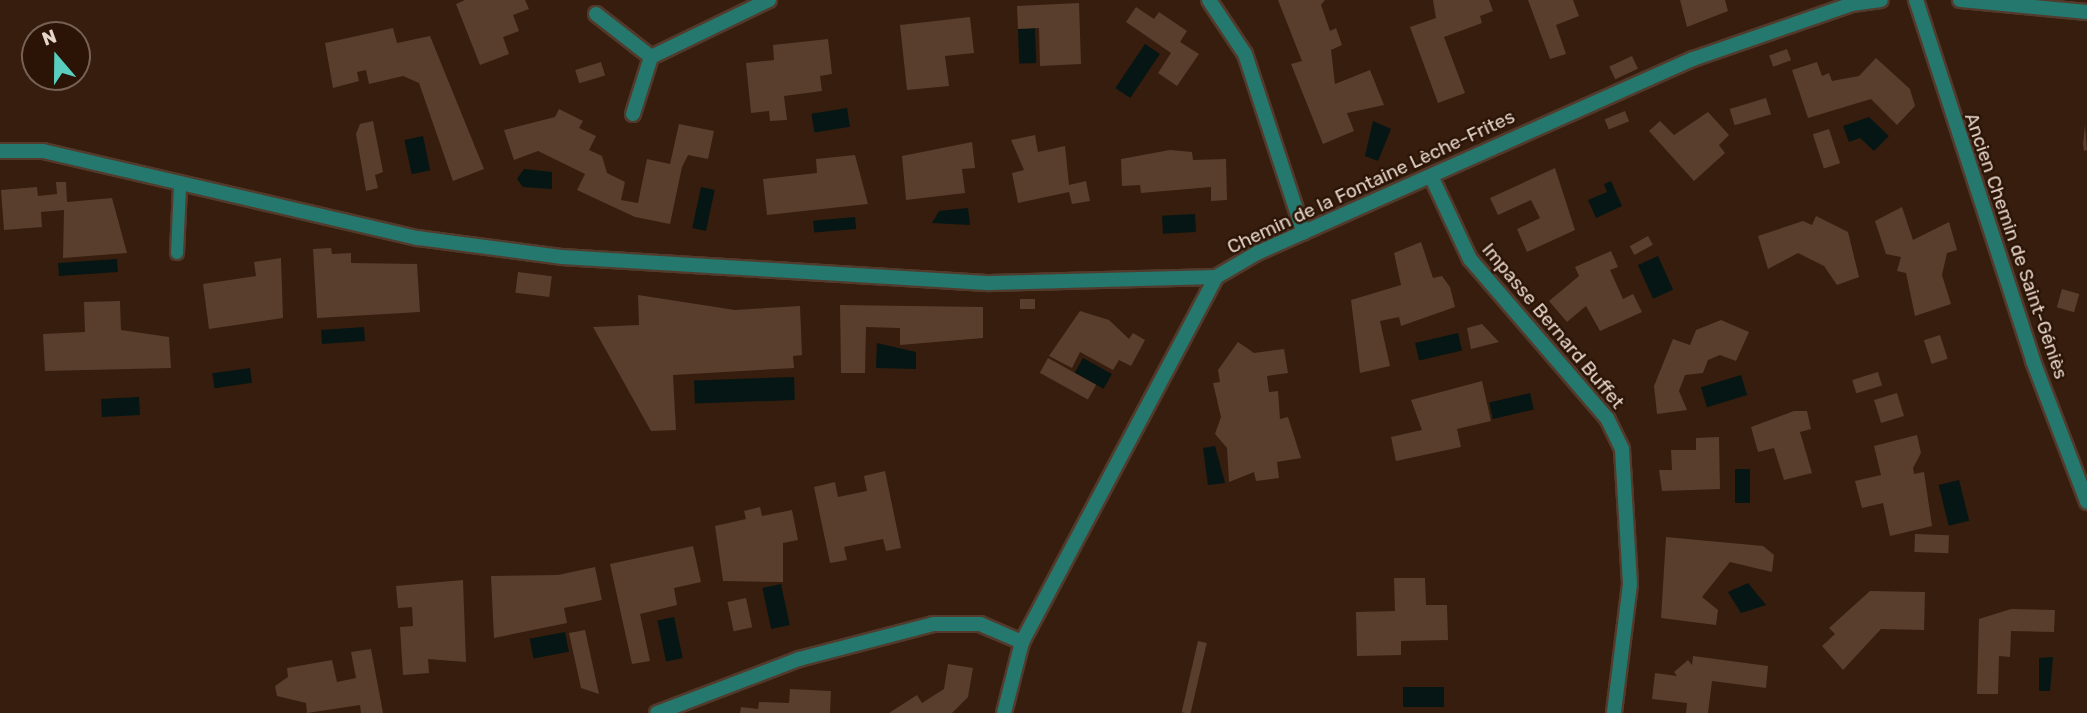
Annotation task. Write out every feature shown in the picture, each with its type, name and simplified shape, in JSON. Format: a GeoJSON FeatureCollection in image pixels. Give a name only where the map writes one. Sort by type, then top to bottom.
{"type":"FeatureCollection","features":[{"type":"Feature","properties":{"kind":"street"},"geometry":{"type":"LineString","coordinates":[[633,114],[651,57],[769,0]]}},
{"type":"Feature","properties":{"kind":"street"},"geometry":{"type":"LineString","coordinates":[[1209,0],[1245,54],[1304,233]]}},
{"type":"Feature","properties":{"kind":"street","name":"Chemin de la Fontaine Lèche-Frites"},"geometry":{"type":"LineString","coordinates":[[1004,713],[1022,642],[1216,277],[1304,233],[1693,59],[1852,4],[1881,0]]}},
{"type":"Feature","properties":{"kind":"street","name":"Ancien Chemin de Saint-Géniès"},"geometry":{"type":"LineString","coordinates":[[1916,0],[2033,361],[2087,502]]}},
{"type":"Feature","properties":{"kind":"street"},"geometry":{"type":"LineString","coordinates":[[1960,0],[2087,12]]}},
{"type":"Feature","properties":{"kind":"street"},"geometry":{"type":"LineString","coordinates":[[596,14],[651,57]]}},
{"type":"Feature","properties":{"kind":"street"},"geometry":{"type":"LineString","coordinates":[[0,152],[43,151],[180,187],[418,238],[562,257],[990,283],[1216,277]]}},
{"type":"Feature","properties":{"kind":"street","name":"Impasse Bernard Buffet"},"geometry":{"type":"LineString","coordinates":[[1432,178],[1470,259],[1607,418],[1622,449],[1630,584],[1614,713]]}},
{"type":"Feature","properties":{"kind":"street"},"geometry":{"type":"LineString","coordinates":[[657,713],[799,659],[933,624],[980,624],[1022,642]]}},
{"type":"Feature","properties":{"kind":"lane"},"geometry":{"type":"LineString","coordinates":[[177,253],[180,187]]}},
{"type":"Feature","properties":{"kind":"shaded area"},"geometry":{"type":"Polygon","coordinates":[[[1035,28],[1036,63],[1019,64],[1018,29],[1035,28]]]}},
{"type":"Feature","properties":{"kind":"shaded area"},"geometry":{"type":"Polygon","coordinates":[[[1145,44],[1160,54],[1130,98],[1115,88],[1145,44]]]}},
{"type":"Feature","properties":{"kind":"shaded area"},"geometry":{"type":"Polygon","coordinates":[[[847,108],[850,127],[814,132],[811,114],[847,108]]]}},
{"type":"Feature","properties":{"kind":"shaded area"},"geometry":{"type":"Polygon","coordinates":[[[1869,117],[1889,136],[1874,151],[1860,138],[1849,142],[1843,126],[1869,117]]]}},
{"type":"Feature","properties":{"kind":"shaded area"},"geometry":{"type":"Polygon","coordinates":[[[1373,121],[1391,129],[1378,161],[1365,156],[1373,121]]]}},
{"type":"Feature","properties":{"kind":"shaded area"},"geometry":{"type":"Polygon","coordinates":[[[423,136],[430,170],[412,174],[404,140],[423,136]]]}},
{"type":"Feature","properties":{"kind":"shaded area"},"geometry":{"type":"Polygon","coordinates":[[[524,169],[552,172],[552,189],[523,187],[517,179],[524,169]]]}},
{"type":"Feature","properties":{"kind":"shaded area"},"geometry":{"type":"Polygon","coordinates":[[[1611,181],[1622,206],[1596,218],[1588,200],[1607,192],[1604,184],[1611,181]]]}},
{"type":"Feature","properties":{"kind":"shaded area"},"geometry":{"type":"Polygon","coordinates":[[[701,187],[715,190],[706,231],[692,228],[701,187]]]}},
{"type":"Feature","properties":{"kind":"shaded area"},"geometry":{"type":"Polygon","coordinates":[[[968,208],[970,225],[932,223],[939,211],[968,208]]]}},
{"type":"Feature","properties":{"kind":"shaded area"},"geometry":{"type":"Polygon","coordinates":[[[1195,214],[1196,232],[1163,234],[1162,216],[1195,214]]]}},
{"type":"Feature","properties":{"kind":"shaded area"},"geometry":{"type":"Polygon","coordinates":[[[855,217],[856,229],[814,233],[813,221],[855,217]]]}},
{"type":"Feature","properties":{"kind":"shaded area"},"geometry":{"type":"Polygon","coordinates":[[[1658,256],[1673,290],[1653,299],[1638,265],[1658,256]]]}},
{"type":"Feature","properties":{"kind":"shaded area"},"geometry":{"type":"Polygon","coordinates":[[[117,259],[118,272],[59,276],[58,263],[117,259]]]}},
{"type":"Feature","properties":{"kind":"shaded area"},"geometry":{"type":"Polygon","coordinates":[[[364,327],[365,341],[322,344],[321,330],[364,327]]]}},
{"type":"Feature","properties":{"kind":"shaded area"},"geometry":{"type":"Polygon","coordinates":[[[1458,333],[1462,351],[1419,360],[1415,343],[1458,333]]]}},
{"type":"Feature","properties":{"kind":"shaded area"},"geometry":{"type":"Polygon","coordinates":[[[877,343],[916,352],[916,369],[876,368],[877,343]]]}},
{"type":"Feature","properties":{"kind":"shaded area"},"geometry":{"type":"Polygon","coordinates":[[[1083,358],[1112,374],[1104,389],[1075,373],[1083,358]]]}},
{"type":"Feature","properties":{"kind":"shaded area"},"geometry":{"type":"Polygon","coordinates":[[[250,368],[252,383],[214,388],[212,373],[250,368]]]}},
{"type":"Feature","properties":{"kind":"shaded area"},"geometry":{"type":"Polygon","coordinates":[[[1741,375],[1747,395],[1707,407],[1701,387],[1741,375]]]}},
{"type":"Feature","properties":{"kind":"shaded area"},"geometry":{"type":"Polygon","coordinates":[[[794,377],[795,400],[695,403],[694,380],[794,377]]]}},
{"type":"Feature","properties":{"kind":"shaded area"},"geometry":{"type":"Polygon","coordinates":[[[1530,393],[1534,410],[1493,419],[1489,402],[1530,393]]]}},
{"type":"Feature","properties":{"kind":"shaded area"},"geometry":{"type":"Polygon","coordinates":[[[139,397],[140,415],[102,417],[101,399],[139,397]]]}},
{"type":"Feature","properties":{"kind":"shaded area"},"geometry":{"type":"Polygon","coordinates":[[[1215,446],[1225,483],[1208,485],[1203,448],[1215,446]]]}},
{"type":"Feature","properties":{"kind":"shaded area"},"geometry":{"type":"Polygon","coordinates":[[[1735,469],[1750,469],[1750,503],[1735,503],[1735,469]]]}},
{"type":"Feature","properties":{"kind":"shaded area"},"geometry":{"type":"Polygon","coordinates":[[[1959,480],[1969,521],[1949,526],[1939,485],[1959,480]]]}},
{"type":"Feature","properties":{"kind":"shaded area"},"geometry":{"type":"Polygon","coordinates":[[[1748,583],[1766,605],[1741,613],[1728,592],[1748,583]]]}},
{"type":"Feature","properties":{"kind":"shaded area"},"geometry":{"type":"Polygon","coordinates":[[[781,584],[790,625],[771,629],[762,588],[781,584]]]}},
{"type":"Feature","properties":{"kind":"shaded area"},"geometry":{"type":"Polygon","coordinates":[[[674,617],[683,658],[666,662],[657,621],[674,617]]]}},
{"type":"Feature","properties":{"kind":"shaded area"},"geometry":{"type":"Polygon","coordinates":[[[565,632],[569,652],[533,659],[530,639],[565,632]]]}},
{"type":"Feature","properties":{"kind":"shaded area"},"geometry":{"type":"Polygon","coordinates":[[[2053,657],[2050,691],[2039,691],[2039,658],[2053,657]]]}},
{"type":"Feature","properties":{"kind":"shaded area"},"geometry":{"type":"Polygon","coordinates":[[[1403,687],[1444,687],[1444,707],[1403,707],[1403,687]]]}},
{"type":"Feature","properties":{"kind":"building"},"geometry":{"type":"Polygon","coordinates":[[[465,0],[525,0],[529,9],[513,15],[519,31],[503,37],[509,54],[480,65],[456,4],[465,0]]]}},
{"type":"Feature","properties":{"kind":"building"},"geometry":{"type":"Polygon","coordinates":[[[1278,0],[1325,0],[1321,5],[1330,31],[1336,28],[1342,45],[1331,50],[1335,84],[1370,70],[1384,105],[1347,113],[1354,131],[1323,144],[1291,64],[1302,61],[1278,0]]]}},
{"type":"Feature","properties":{"kind":"building"},"geometry":{"type":"Polygon","coordinates":[[[1433,0],[1489,0],[1493,11],[1480,16],[1482,23],[1444,37],[1465,93],[1438,103],[1410,27],[1436,18],[1433,0]]]}},
{"type":"Feature","properties":{"kind":"building"},"geometry":{"type":"Polygon","coordinates":[[[1528,0],[1573,0],[1579,16],[1556,25],[1566,54],[1550,59],[1528,0]]]}},
{"type":"Feature","properties":{"kind":"building"},"geometry":{"type":"Polygon","coordinates":[[[1680,0],[1725,0],[1728,11],[1687,27],[1680,0]]]}},
{"type":"Feature","properties":{"kind":"building"},"geometry":{"type":"Polygon","coordinates":[[[1079,3],[1081,64],[1040,66],[1039,28],[1018,29],[1017,6],[1079,3]]]}},
{"type":"Feature","properties":{"kind":"building"},"geometry":{"type":"Polygon","coordinates":[[[1136,7],[1154,19],[1159,12],[1187,31],[1180,42],[1199,54],[1177,86],[1158,73],[1171,53],[1126,22],[1136,7]]]}},
{"type":"Feature","properties":{"kind":"building"},"geometry":{"type":"Polygon","coordinates":[[[970,17],[974,53],[945,56],[949,86],[907,90],[900,25],[970,17]]]}},
{"type":"Feature","properties":{"kind":"building"},"geometry":{"type":"Polygon","coordinates":[[[393,28],[397,43],[430,36],[484,169],[453,181],[419,83],[403,76],[369,84],[366,70],[357,72],[359,81],[333,88],[325,43],[393,28]]]}},
{"type":"Feature","properties":{"kind":"building"},"geometry":{"type":"Polygon","coordinates":[[[828,39],[832,74],[820,76],[822,91],[784,96],[787,120],[770,121],[769,111],[751,113],[746,63],[774,60],[773,45],[828,39]]]}},
{"type":"Feature","properties":{"kind":"building"},"geometry":{"type":"Polygon","coordinates":[[[1787,49],[1791,60],[1773,67],[1769,55],[1787,49]]]}},
{"type":"Feature","properties":{"kind":"building"},"geometry":{"type":"Polygon","coordinates":[[[1632,56],[1638,69],[1615,79],[1609,67],[1632,56]]]}},
{"type":"Feature","properties":{"kind":"building"},"geometry":{"type":"Polygon","coordinates":[[[1876,58],[1910,89],[1915,106],[1897,125],[1871,99],[1808,118],[1792,70],[1817,62],[1822,76],[1829,73],[1832,81],[1859,76],[1876,58]]]}},
{"type":"Feature","properties":{"kind":"building"},"geometry":{"type":"Polygon","coordinates":[[[601,62],[605,75],[579,83],[575,70],[601,62]]]}},
{"type":"Feature","properties":{"kind":"building"},"geometry":{"type":"Polygon","coordinates":[[[1766,98],[1771,114],[1735,125],[1730,109],[1766,98]]]}},
{"type":"Feature","properties":{"kind":"building"},"geometry":{"type":"Polygon","coordinates":[[[559,109],[583,121],[579,128],[596,136],[589,150],[602,156],[607,173],[625,182],[621,200],[638,203],[647,159],[670,164],[679,124],[714,131],[708,159],[688,155],[682,167],[670,224],[635,217],[577,190],[585,174],[538,151],[514,160],[504,130],[555,117],[559,109]]]}},
{"type":"Feature","properties":{"kind":"building"},"geometry":{"type":"Polygon","coordinates":[[[1625,111],[1629,121],[1609,129],[1605,119],[1625,111]]]}},
{"type":"Feature","properties":{"kind":"building"},"geometry":{"type":"Polygon","coordinates":[[[1708,112],[1729,135],[1719,145],[1725,153],[1694,181],[1649,131],[1660,121],[1674,135],[1708,112]]]}},
{"type":"Feature","properties":{"kind":"building"},"geometry":{"type":"Polygon","coordinates":[[[373,121],[383,172],[375,175],[378,188],[366,191],[356,134],[360,124],[373,121]]]}},
{"type":"Feature","properties":{"kind":"building"},"geometry":{"type":"Polygon","coordinates":[[[2085,125],[2087,150],[2084,151],[2083,144],[2085,125]]]}},
{"type":"Feature","properties":{"kind":"building"},"geometry":{"type":"Polygon","coordinates":[[[1829,129],[1840,163],[1824,168],[1813,134],[1829,129]]]}},
{"type":"Feature","properties":{"kind":"building"},"geometry":{"type":"Polygon","coordinates":[[[1035,135],[1038,152],[1065,146],[1069,185],[1086,181],[1090,201],[1072,204],[1069,192],[1018,203],[1012,173],[1024,170],[1011,140],[1035,135]]]}},
{"type":"Feature","properties":{"kind":"building"},"geometry":{"type":"Polygon","coordinates":[[[972,142],[975,168],[962,169],[965,193],[906,200],[902,156],[972,142]]]}},
{"type":"Feature","properties":{"kind":"building"},"geometry":{"type":"Polygon","coordinates":[[[1170,150],[1192,152],[1193,160],[1226,159],[1227,200],[1211,201],[1211,187],[1141,193],[1140,185],[1122,186],[1121,159],[1170,150]]]}},
{"type":"Feature","properties":{"kind":"building"},"geometry":{"type":"Polygon","coordinates":[[[855,155],[868,204],[767,215],[763,179],[817,173],[816,159],[855,155]]]}},
{"type":"Feature","properties":{"kind":"building"},"geometry":{"type":"Polygon","coordinates":[[[1555,168],[1575,230],[1527,252],[1517,229],[1540,218],[1531,200],[1498,215],[1490,198],[1555,168]]]}},
{"type":"Feature","properties":{"kind":"building"},"geometry":{"type":"Polygon","coordinates":[[[56,182],[66,182],[67,202],[112,198],[127,253],[63,258],[64,210],[41,212],[42,227],[4,230],[1,190],[37,187],[38,196],[57,194],[56,182]]]}},
{"type":"Feature","properties":{"kind":"building"},"geometry":{"type":"Polygon","coordinates":[[[1902,207],[1913,240],[1949,222],[1957,250],[1947,253],[1942,275],[1951,304],[1915,316],[1906,273],[1897,271],[1901,257],[1886,254],[1875,221],[1902,207]]]}},
{"type":"Feature","properties":{"kind":"building"},"geometry":{"type":"Polygon","coordinates":[[[1816,216],[1848,232],[1859,277],[1837,285],[1824,266],[1798,253],[1768,269],[1758,236],[1803,221],[1812,225],[1816,216]]]}},
{"type":"Feature","properties":{"kind":"building"},"geometry":{"type":"Polygon","coordinates":[[[1648,236],[1653,245],[1634,255],[1630,246],[1648,236]]]}},
{"type":"Feature","properties":{"kind":"building"},"geometry":{"type":"Polygon","coordinates":[[[1421,242],[1433,278],[1442,276],[1450,287],[1455,307],[1401,326],[1399,317],[1380,321],[1390,366],[1360,373],[1351,300],[1401,285],[1394,253],[1421,242]]]}},
{"type":"Feature","properties":{"kind":"building"},"geometry":{"type":"Polygon","coordinates":[[[331,248],[332,254],[351,253],[351,263],[417,264],[420,312],[317,318],[313,249],[331,248]]]}},
{"type":"Feature","properties":{"kind":"building"},"geometry":{"type":"Polygon","coordinates":[[[1611,251],[1618,267],[1610,270],[1623,299],[1633,294],[1642,312],[1600,331],[1586,306],[1567,322],[1549,301],[1579,276],[1575,267],[1611,251]]]}},
{"type":"Feature","properties":{"kind":"building"},"geometry":{"type":"Polygon","coordinates":[[[281,258],[283,318],[209,329],[203,284],[256,276],[254,262],[281,258]]]}},
{"type":"Feature","properties":{"kind":"building"},"geometry":{"type":"Polygon","coordinates":[[[518,272],[552,276],[549,297],[515,293],[518,272]]]}},
{"type":"Feature","properties":{"kind":"building"},"geometry":{"type":"Polygon","coordinates":[[[2062,289],[2079,294],[2074,312],[2057,307],[2062,289]]]}},
{"type":"Feature","properties":{"kind":"building"},"geometry":{"type":"Polygon","coordinates":[[[638,295],[735,310],[800,306],[802,355],[793,356],[794,368],[673,375],[676,430],[651,431],[593,327],[639,325],[638,295]]]}},
{"type":"Feature","properties":{"kind":"building"},"geometry":{"type":"Polygon","coordinates":[[[1020,299],[1035,299],[1035,309],[1020,309],[1020,299]]]}},
{"type":"Feature","properties":{"kind":"building"},"geometry":{"type":"Polygon","coordinates":[[[120,301],[121,330],[169,337],[171,368],[45,371],[43,334],[85,332],[84,302],[120,301]]]}},
{"type":"Feature","properties":{"kind":"building"},"geometry":{"type":"Polygon","coordinates":[[[840,305],[983,307],[983,338],[900,345],[900,328],[866,327],[865,373],[841,373],[840,305]]]}},
{"type":"Feature","properties":{"kind":"building"},"geometry":{"type":"Polygon","coordinates":[[[1080,311],[1109,320],[1129,339],[1133,333],[1145,340],[1131,366],[1119,360],[1113,370],[1080,352],[1072,368],[1049,356],[1080,311]]]}},
{"type":"Feature","properties":{"kind":"building"},"geometry":{"type":"Polygon","coordinates":[[[1721,320],[1749,332],[1736,361],[1720,355],[1708,360],[1703,373],[1685,375],[1679,391],[1687,410],[1657,414],[1654,386],[1673,339],[1690,345],[1696,330],[1721,320]]]}},
{"type":"Feature","properties":{"kind":"building"},"geometry":{"type":"Polygon","coordinates":[[[1482,324],[1499,342],[1471,349],[1467,328],[1482,324]]]}},
{"type":"Feature","properties":{"kind":"building"},"geometry":{"type":"Polygon","coordinates":[[[1940,335],[1948,359],[1932,364],[1924,340],[1940,335]]]}},
{"type":"Feature","properties":{"kind":"building"},"geometry":{"type":"Polygon","coordinates":[[[1238,342],[1254,353],[1284,349],[1288,373],[1267,376],[1269,392],[1278,391],[1280,419],[1288,417],[1301,458],[1277,462],[1279,478],[1256,481],[1254,472],[1229,482],[1227,448],[1215,434],[1221,417],[1213,383],[1220,382],[1218,370],[1238,342]]]}},
{"type":"Feature","properties":{"kind":"building"},"geometry":{"type":"Polygon","coordinates":[[[1048,358],[1096,385],[1088,400],[1040,373],[1048,358]]]}},
{"type":"Feature","properties":{"kind":"building"},"geometry":{"type":"Polygon","coordinates":[[[1878,372],[1882,385],[1856,393],[1852,380],[1878,372]]]}},
{"type":"Feature","properties":{"kind":"building"},"geometry":{"type":"Polygon","coordinates":[[[1482,381],[1491,421],[1457,429],[1461,447],[1396,461],[1391,437],[1422,430],[1411,400],[1482,381]]]}},
{"type":"Feature","properties":{"kind":"building"},"geometry":{"type":"Polygon","coordinates":[[[1897,393],[1904,416],[1881,423],[1874,400],[1897,393]]]}},
{"type":"Feature","properties":{"kind":"building"},"geometry":{"type":"Polygon","coordinates":[[[1794,411],[1807,411],[1811,429],[1800,432],[1812,473],[1784,480],[1774,448],[1758,452],[1751,427],[1794,411]]]}},
{"type":"Feature","properties":{"kind":"building"},"geometry":{"type":"Polygon","coordinates":[[[1917,435],[1921,453],[1913,468],[1914,474],[1924,472],[1932,526],[1890,536],[1883,503],[1862,508],[1855,481],[1881,475],[1874,446],[1917,435]]]}},
{"type":"Feature","properties":{"kind":"building"},"geometry":{"type":"Polygon","coordinates":[[[1719,437],[1720,489],[1662,491],[1659,470],[1672,470],[1671,450],[1696,450],[1696,438],[1719,437]]]}},
{"type":"Feature","properties":{"kind":"building"},"geometry":{"type":"Polygon","coordinates":[[[885,471],[901,548],[886,551],[883,539],[844,547],[847,560],[830,563],[814,487],[835,482],[838,497],[867,491],[864,476],[885,471]]]}},
{"type":"Feature","properties":{"kind":"building"},"geometry":{"type":"Polygon","coordinates":[[[760,507],[762,516],[792,510],[798,540],[783,543],[783,582],[723,581],[715,526],[746,519],[744,511],[760,507]]]}},
{"type":"Feature","properties":{"kind":"building"},"geometry":{"type":"Polygon","coordinates":[[[1915,534],[1949,535],[1948,553],[1914,552],[1915,534]]]}},
{"type":"Feature","properties":{"kind":"building"},"geometry":{"type":"Polygon","coordinates":[[[1666,537],[1763,546],[1774,555],[1772,572],[1730,562],[1702,597],[1718,610],[1716,625],[1661,618],[1666,537]]]}},
{"type":"Feature","properties":{"kind":"building"},"geometry":{"type":"Polygon","coordinates":[[[693,546],[701,582],[674,588],[677,605],[640,614],[650,661],[632,664],[610,564],[693,546]]]}},
{"type":"Feature","properties":{"kind":"building"},"geometry":{"type":"Polygon","coordinates":[[[595,567],[602,600],[564,608],[567,623],[494,638],[491,576],[558,575],[595,567]]]}},
{"type":"Feature","properties":{"kind":"building"},"geometry":{"type":"Polygon","coordinates":[[[1394,578],[1425,578],[1426,605],[1447,605],[1448,640],[1401,641],[1401,655],[1357,656],[1356,612],[1395,611],[1394,578]]]}},
{"type":"Feature","properties":{"kind":"building"},"geometry":{"type":"Polygon","coordinates":[[[463,580],[466,662],[428,659],[429,673],[403,675],[400,627],[413,626],[412,607],[398,608],[396,586],[463,580]]]}},
{"type":"Feature","properties":{"kind":"building"},"geometry":{"type":"Polygon","coordinates":[[[1870,591],[1925,592],[1924,630],[1881,629],[1843,670],[1822,646],[1835,634],[1829,628],[1870,591]]]}},
{"type":"Feature","properties":{"kind":"building"},"geometry":{"type":"Polygon","coordinates":[[[746,598],[752,627],[734,631],[727,602],[746,598]]]}},
{"type":"Feature","properties":{"kind":"building"},"geometry":{"type":"Polygon","coordinates":[[[2011,609],[2055,610],[2054,632],[2011,631],[2010,657],[1999,656],[1998,694],[1977,694],[1979,619],[2011,609]]]}},
{"type":"Feature","properties":{"kind":"building"},"geometry":{"type":"Polygon","coordinates":[[[585,630],[599,694],[581,688],[569,633],[585,630]]]}},
{"type":"Feature","properties":{"kind":"building"},"geometry":{"type":"Polygon","coordinates":[[[1198,641],[1207,643],[1191,713],[1182,712],[1198,641]]]}},
{"type":"Feature","properties":{"kind":"building"},"geometry":{"type":"Polygon","coordinates":[[[371,649],[383,713],[361,713],[360,705],[307,713],[306,703],[277,696],[275,686],[288,677],[287,668],[332,660],[337,682],[356,678],[351,652],[371,649]]]}},
{"type":"Feature","properties":{"kind":"building"},"geometry":{"type":"Polygon","coordinates":[[[1693,656],[1768,666],[1766,688],[1712,681],[1708,713],[1686,713],[1687,703],[1652,699],[1655,673],[1677,676],[1674,672],[1688,660],[1692,665],[1693,656]]]}},
{"type":"Feature","properties":{"kind":"building"},"geometry":{"type":"Polygon","coordinates":[[[948,664],[973,668],[968,697],[952,713],[889,713],[917,695],[922,703],[944,689],[948,664]]]}},
{"type":"Feature","properties":{"kind":"building"},"geometry":{"type":"Polygon","coordinates":[[[790,689],[831,691],[830,713],[740,713],[741,707],[758,709],[759,702],[789,703],[790,689]]]}}]}
